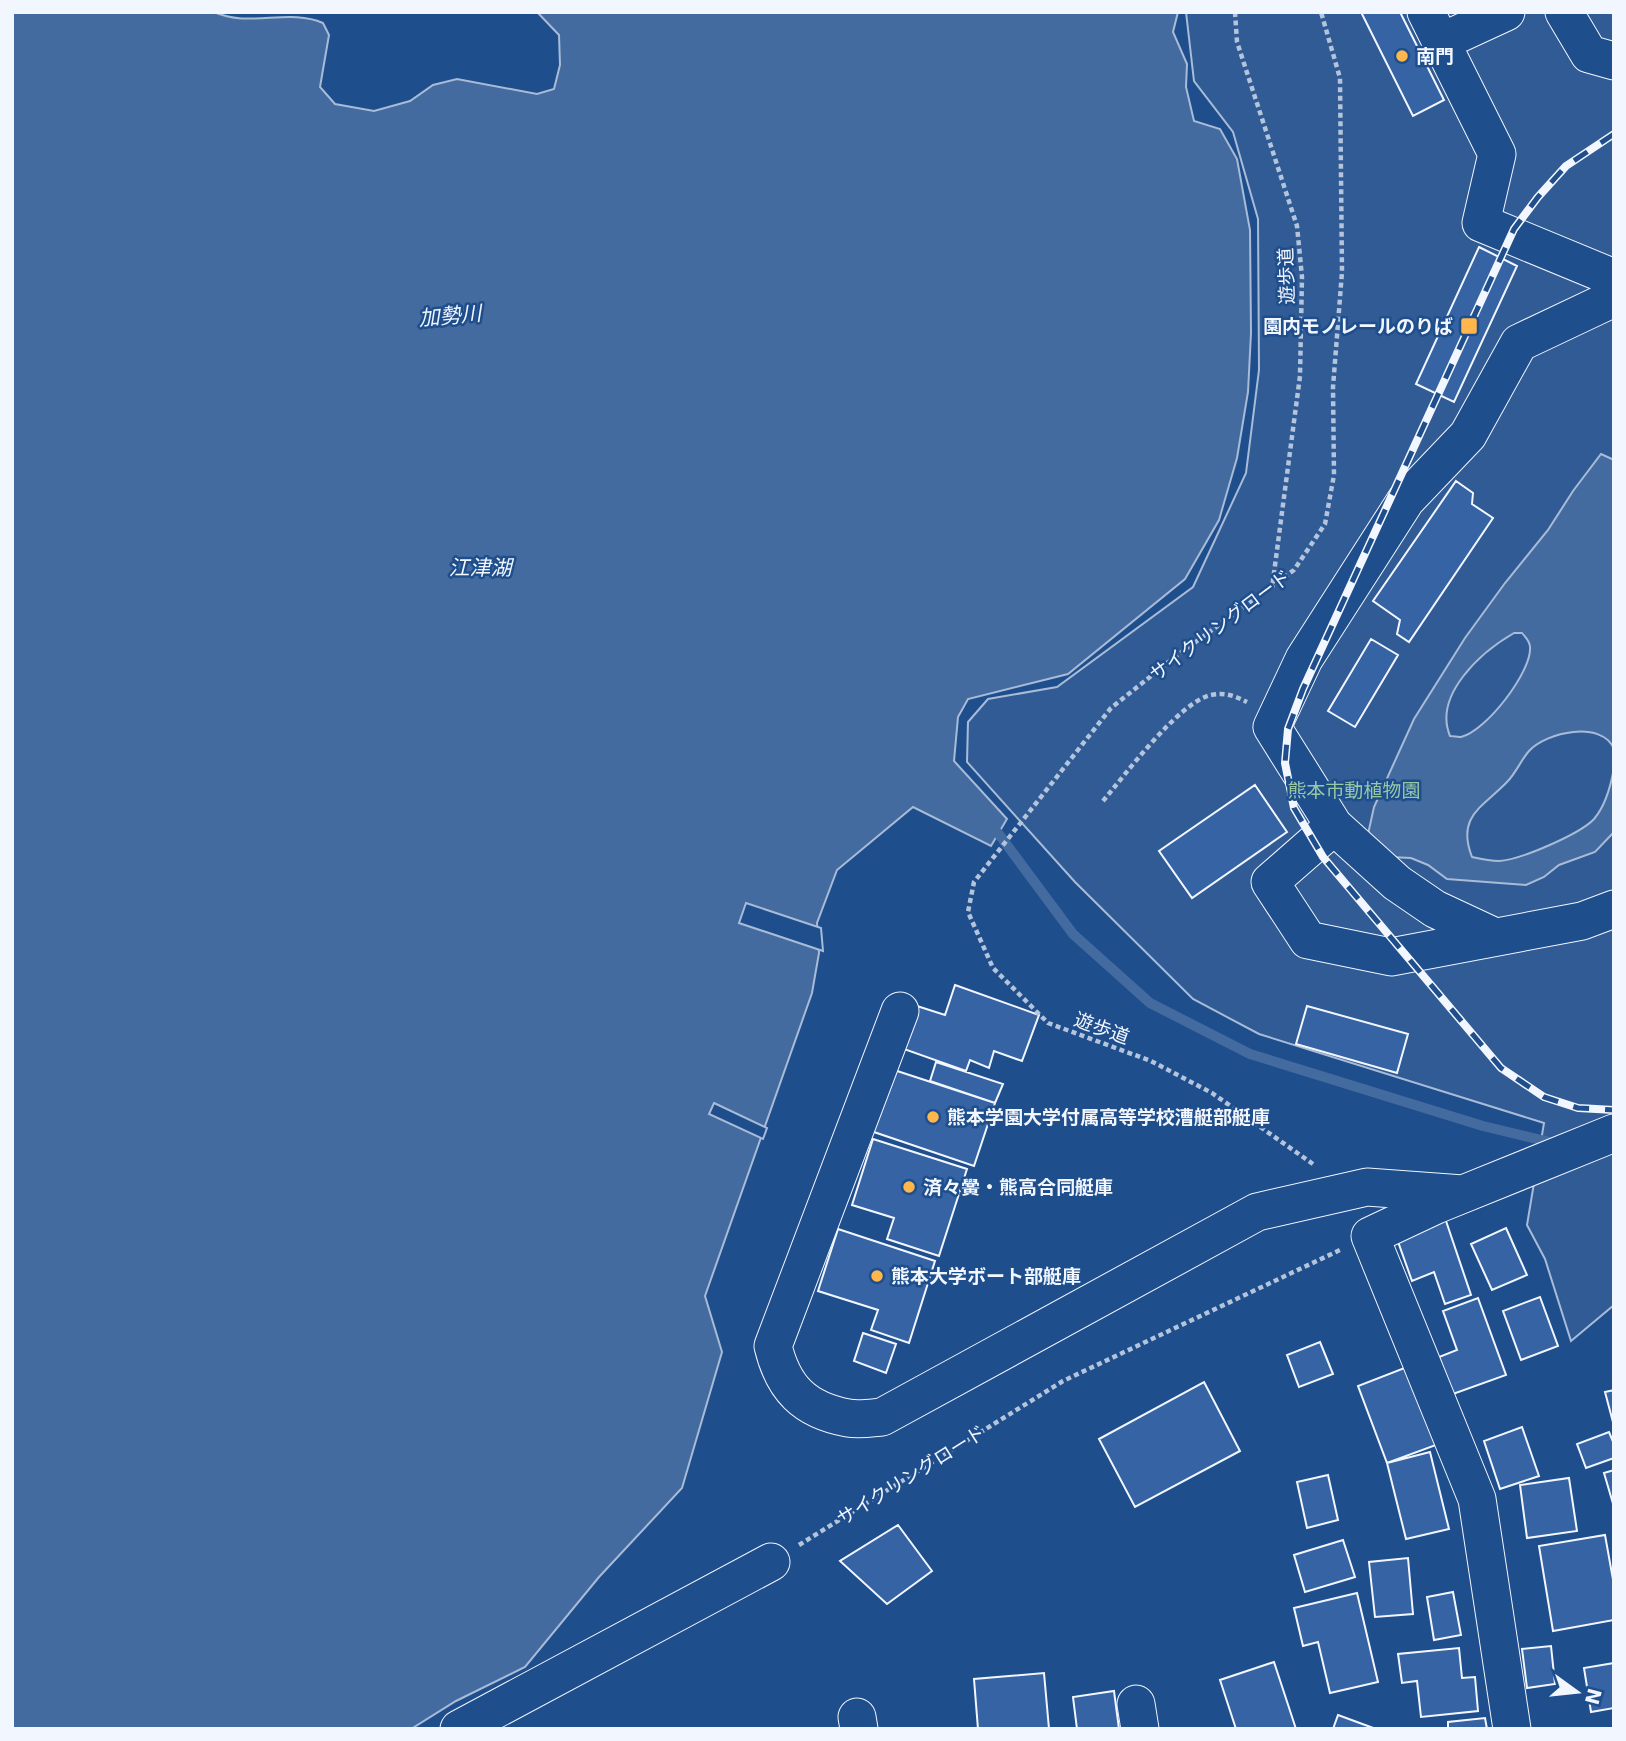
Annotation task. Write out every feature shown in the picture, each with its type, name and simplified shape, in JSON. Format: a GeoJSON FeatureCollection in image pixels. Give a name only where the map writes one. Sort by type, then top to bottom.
{"type":"FeatureCollection","features":[{"type":"Feature","properties":{"kind":"street"},"geometry":{"type":"LineString","coordinates":[[1506,12],[1434,27],[1497,154],[1480,223],[1614,278]]}},
{"type":"Feature","properties":{"kind":"street"},"geometry":{"type":"LineString","coordinates":[[1564,12],[1589,54],[1614,61]]}},
{"type":"Feature","properties":{"kind":"street"},"geometry":{"type":"LineString","coordinates":[[1495,937],[1435,909],[1397,883],[1345,836],[1272,727],[1304,659],[1406,500],[1468,435],[1519,343],[1614,298]]}},
{"type":"Feature","properties":{"kind":"street"},"geometry":{"type":"LineString","coordinates":[[1345,836],[1270,882],[1308,940],[1391,957],[1582,921],[1614,909]]}},
{"type":"Feature","properties":{"kind":"street"},"geometry":{"type":"LineString","coordinates":[[900,1011],[773,1346],[778,1369],[794,1394],[816,1407],[849,1419],[882,1417],[1257,1212],[1367,1187],[1464,1194]]}},
{"type":"Feature","properties":{"kind":"street"},"geometry":{"type":"LineString","coordinates":[[1513,1729],[1477,1499],[1370,1236],[1464,1194],[1614,1133]]}},
{"type":"Feature","properties":{"kind":"street"},"geometry":{"type":"LineString","coordinates":[[459,1729],[771,1562]]}},
{"type":"Feature","properties":{"kind":"path","name":"遊歩道"},"geometry":{"type":"LineString","coordinates":[[1235,12],[1237,42],[1297,226],[1302,277],[1300,376],[1272,587]]}},
{"type":"Feature","properties":{"kind":"path","name":"サイクリングロード"},"geometry":{"type":"LineString","coordinates":[[1019,824],[1111,708],[1171,660],[1294,570],[1325,524],[1334,475],[1333,387],[1342,272],[1340,78],[1321,12]]}},
{"type":"Feature","properties":{"kind":"path"},"geometry":{"type":"LineString","coordinates":[[1103,801],[1177,715],[1209,695],[1232,694],[1255,705],[1272,727]]}},
{"type":"Feature","properties":{"kind":"path","name":"遊歩道"},"geometry":{"type":"LineString","coordinates":[[1019,824],[974,883],[968,912],[993,968],[1048,1023],[1152,1061],[1212,1093],[1351,1191]]}},
{"type":"Feature","properties":{"kind":"path","name":"サイクリングロード"},"geometry":{"type":"LineString","coordinates":[[771,1562],[1063,1381],[1370,1236]]}},
{"type":"Feature","properties":{"kind":"green space","name":"熊本市動植物園"},"geometry":{"type":"Polygon","coordinates":[[[1186,12],[1614,12],[1614,1305],[1571,1341],[1545,1259],[1527,1225],[1544,1123],[1259,1034],[1193,999],[1075,882],[967,762],[968,722],[988,699],[1057,687],[1193,587],[1246,473],[1259,370],[1258,219],[1233,132],[1194,81],[1186,12]]]}},
{"type":"Feature","properties":{"kind":"water","name":"江津湖"},"geometry":{"type":"Polygon","coordinates":[[[12,12],[214,12],[241,18],[310,19],[323,23],[329,35],[320,87],[335,104],[374,111],[410,101],[433,85],[457,79],[537,94],[554,89],[560,65],[559,35],[537,12],[1178,12],[1173,32],[1187,64],[1186,87],[1194,121],[1220,129],[1237,159],[1250,230],[1251,333],[1248,392],[1237,458],[1219,520],[1185,579],[1068,674],[968,699],[958,717],[954,761],[1007,819],[991,846],[913,807],[837,870],[817,923],[819,953],[812,993],[705,1296],[722,1352],[682,1488],[599,1577],[525,1667],[456,1701],[411,1729],[12,1729],[12,12]]]}},
{"type":"Feature","properties":{"kind":"water"},"geometry":{"type":"Polygon","coordinates":[[[1601,454],[1614,460],[1614,749],[1608,740],[1598,734],[1586,732],[1560,734],[1537,744],[1507,782],[1474,814],[1467,832],[1468,843],[1472,857],[1499,861],[1521,856],[1563,839],[1587,825],[1602,808],[1614,768],[1614,832],[1595,852],[1559,865],[1544,877],[1526,885],[1447,879],[1428,865],[1411,858],[1390,857],[1368,834],[1374,807],[1414,719],[1465,638],[1548,530],[1601,454]],[[1514,633],[1501,641],[1463,676],[1448,705],[1450,736],[1461,737],[1471,733],[1505,700],[1529,658],[1529,641],[1522,633],[1514,633]]]}},
{"type":"Feature","properties":{"kind":"pier"},"geometry":{"type":"Polygon","coordinates":[[[746,903],[821,928],[823,951],[739,923],[746,903]]]}},
{"type":"Feature","properties":{"kind":"pier"},"geometry":{"type":"Polygon","coordinates":[[[714,1103],[767,1128],[763,1139],[709,1114],[714,1103]]]}},
{"type":"Feature","properties":{"kind":"building","name":"南門"},"geometry":{"type":"Polygon","coordinates":[[[1361,12],[1400,12],[1444,100],[1413,116],[1361,12]]]}},
{"type":"Feature","properties":{"kind":"building"},"geometry":{"type":"Polygon","coordinates":[[[1479,247],[1517,266],[1454,402],[1416,384],[1479,247]]]}},
{"type":"Feature","properties":{"kind":"building"},"geometry":{"type":"Polygon","coordinates":[[[1456,481],[1473,493],[1472,504],[1493,518],[1409,642],[1397,634],[1400,620],[1373,601],[1456,481]]]}},
{"type":"Feature","properties":{"kind":"building"},"geometry":{"type":"Polygon","coordinates":[[[1371,639],[1398,655],[1355,727],[1328,711],[1371,639]]]}},
{"type":"Feature","properties":{"kind":"building"},"geometry":{"type":"Polygon","coordinates":[[[1255,785],[1287,832],[1192,898],[1159,851],[1255,785]]]}},
{"type":"Feature","properties":{"kind":"building"},"geometry":{"type":"Polygon","coordinates":[[[955,985],[1039,1015],[1022,1061],[994,1051],[989,1068],[970,1060],[966,1071],[901,1048],[917,1006],[945,1015],[955,985]]]}},
{"type":"Feature","properties":{"kind":"building"},"geometry":{"type":"Polygon","coordinates":[[[1307,1006],[1408,1034],[1397,1073],[1296,1044],[1307,1006]]]}},
{"type":"Feature","properties":{"kind":"building"},"geometry":{"type":"Polygon","coordinates":[[[936,1062],[1003,1084],[995,1103],[930,1081],[936,1062]]]}},
{"type":"Feature","properties":{"kind":"building","name":"熊本学園大学付属高等学校漕艇部艇庫"},"geometry":{"type":"Polygon","coordinates":[[[891,1069],[995,1103],[974,1166],[871,1131],[891,1069]]]}},
{"type":"Feature","properties":{"kind":"building","name":"済々黌・熊高合同艇庫"},"geometry":{"type":"Polygon","coordinates":[[[873,1139],[967,1169],[939,1256],[887,1239],[894,1218],[852,1205],[873,1139]]]}},
{"type":"Feature","properties":{"kind":"building"},"geometry":{"type":"Polygon","coordinates":[[[1445,1218],[1471,1295],[1445,1304],[1434,1272],[1412,1281],[1396,1236],[1445,1218]]]}},
{"type":"Feature","properties":{"kind":"building"},"geometry":{"type":"Polygon","coordinates":[[[1506,1228],[1527,1275],[1492,1290],[1471,1244],[1506,1228]]]}},
{"type":"Feature","properties":{"kind":"building","name":"熊本大学ボート部艇庫"},"geometry":{"type":"Polygon","coordinates":[[[838,1229],[935,1261],[909,1343],[871,1330],[878,1310],[818,1291],[838,1229]]]}},
{"type":"Feature","properties":{"kind":"building"},"geometry":{"type":"Polygon","coordinates":[[[1540,1297],[1558,1346],[1521,1360],[1503,1311],[1540,1297]]]}},
{"type":"Feature","properties":{"kind":"building"},"geometry":{"type":"Polygon","coordinates":[[[1478,1298],[1506,1375],[1453,1394],[1439,1357],[1457,1350],[1443,1311],[1478,1298]]]}},
{"type":"Feature","properties":{"kind":"building"},"geometry":{"type":"Polygon","coordinates":[[[863,1333],[896,1344],[886,1373],[854,1361],[863,1333]]]}},
{"type":"Feature","properties":{"kind":"building"},"geometry":{"type":"Polygon","coordinates":[[[1320,1342],[1333,1374],[1299,1387],[1287,1355],[1320,1342]]]}},
{"type":"Feature","properties":{"kind":"building"},"geometry":{"type":"Polygon","coordinates":[[[1407,1367],[1436,1445],[1387,1463],[1358,1386],[1407,1367]]]}},
{"type":"Feature","properties":{"kind":"building"},"geometry":{"type":"Polygon","coordinates":[[[1204,1382],[1240,1451],[1135,1507],[1099,1439],[1204,1382]]]}},
{"type":"Feature","properties":{"kind":"building"},"geometry":{"type":"Polygon","coordinates":[[[1614,1390],[1614,1426],[1605,1392],[1614,1390]]]}},
{"type":"Feature","properties":{"kind":"building"},"geometry":{"type":"Polygon","coordinates":[[[1522,1427],[1539,1476],[1500,1489],[1484,1441],[1522,1427]]]}},
{"type":"Feature","properties":{"kind":"building"},"geometry":{"type":"Polygon","coordinates":[[[1609,1432],[1614,1444],[1614,1458],[1586,1468],[1577,1444],[1609,1432]]]}},
{"type":"Feature","properties":{"kind":"building"},"geometry":{"type":"Polygon","coordinates":[[[1430,1452],[1449,1529],[1406,1539],[1387,1463],[1430,1452]]]}},
{"type":"Feature","properties":{"kind":"building"},"geometry":{"type":"Polygon","coordinates":[[[1614,1470],[1614,1507],[1604,1473],[1614,1470]]]}},
{"type":"Feature","properties":{"kind":"building"},"geometry":{"type":"Polygon","coordinates":[[[1328,1475],[1338,1520],[1307,1528],[1297,1482],[1328,1475]]]}},
{"type":"Feature","properties":{"kind":"building"},"geometry":{"type":"Polygon","coordinates":[[[1569,1478],[1577,1531],[1527,1538],[1520,1485],[1569,1478]]]}},
{"type":"Feature","properties":{"kind":"building"},"geometry":{"type":"Polygon","coordinates":[[[898,1525],[932,1571],[887,1604],[840,1561],[898,1525]]]}},
{"type":"Feature","properties":{"kind":"building"},"geometry":{"type":"Polygon","coordinates":[[[1605,1535],[1614,1585],[1614,1620],[1553,1631],[1539,1546],[1605,1535]]]}},
{"type":"Feature","properties":{"kind":"building"},"geometry":{"type":"Polygon","coordinates":[[[1343,1540],[1355,1577],[1305,1592],[1294,1555],[1343,1540]]]}},
{"type":"Feature","properties":{"kind":"building"},"geometry":{"type":"Polygon","coordinates":[[[1408,1558],[1413,1614],[1375,1617],[1369,1562],[1408,1558]]]}},
{"type":"Feature","properties":{"kind":"building"},"geometry":{"type":"Polygon","coordinates":[[[1453,1592],[1461,1635],[1434,1640],[1427,1597],[1453,1592]]]}},
{"type":"Feature","properties":{"kind":"building"},"geometry":{"type":"Polygon","coordinates":[[[1357,1593],[1378,1682],[1330,1693],[1318,1642],[1303,1646],[1294,1608],[1357,1593]]]}},
{"type":"Feature","properties":{"kind":"building"},"geometry":{"type":"Polygon","coordinates":[[[1551,1646],[1555,1684],[1527,1688],[1522,1649],[1551,1646]]]}},
{"type":"Feature","properties":{"kind":"building"},"geometry":{"type":"Polygon","coordinates":[[[1459,1648],[1462,1678],[1475,1677],[1478,1711],[1421,1717],[1417,1681],[1402,1683],[1398,1654],[1459,1648]]]}},
{"type":"Feature","properties":{"kind":"building"},"geometry":{"type":"Polygon","coordinates":[[[1274,1662],[1296,1729],[1236,1729],[1220,1680],[1274,1662]]]}},
{"type":"Feature","properties":{"kind":"building"},"geometry":{"type":"Polygon","coordinates":[[[1614,1663],[1614,1708],[1591,1712],[1584,1668],[1614,1663]]]}},
{"type":"Feature","properties":{"kind":"building"},"geometry":{"type":"Polygon","coordinates":[[[1044,1673],[1049,1729],[978,1729],[974,1679],[1044,1673]]]}},
{"type":"Feature","properties":{"kind":"building"},"geometry":{"type":"Polygon","coordinates":[[[1114,1691],[1119,1729],[1077,1729],[1073,1697],[1114,1691]]]}},
{"type":"Feature","properties":{"kind":"building"},"geometry":{"type":"Polygon","coordinates":[[[1338,1715],[1376,1729],[1333,1729],[1338,1715]]]}},
{"type":"Feature","properties":{"kind":"building"},"geometry":{"type":"Polygon","coordinates":[[[1485,1718],[1487,1729],[1448,1729],[1448,1722],[1485,1718]]]}},
{"type":"Feature","properties":{"kind":"waterway"},"geometry":{"type":"LineString","coordinates":[[988,826],[998,833],[1073,934],[1150,1003],[1250,1054],[1483,1126],[1558,1144]]}},
{"type":"Feature","properties":{"kind":"railway"},"geometry":{"type":"LineString","coordinates":[[1614,134],[1566,166],[1514,229],[1303,689],[1288,729],[1285,763],[1294,808],[1323,857],[1501,1068],[1544,1097],[1578,1108],[1614,1110]]}},
{"type":"Feature","properties":{"kind":"place","name":"南門"},"geometry":{"type":"Point","coordinates":[1402,56]}},
{"type":"Feature","properties":{"kind":"place","name":"園内モノレールのりば"},"geometry":{"type":"Point","coordinates":[1469,326]}},
{"type":"Feature","properties":{"kind":"place","name":"熊本学園大学付属高等学校漕艇部艇庫"},"geometry":{"type":"Point","coordinates":[933,1117]}},
{"type":"Feature","properties":{"kind":"place","name":"済々黌・熊高合同艇庫"},"geometry":{"type":"Point","coordinates":[909,1187]}},
{"type":"Feature","properties":{"kind":"place","name":"熊本大学ボート部艇庫"},"geometry":{"type":"Point","coordinates":[877,1276]}},
{"type":"Feature","properties":{"kind":"water label","name":"加勢川"},"geometry":{"type":"Point","coordinates":[450,316]}}]}
